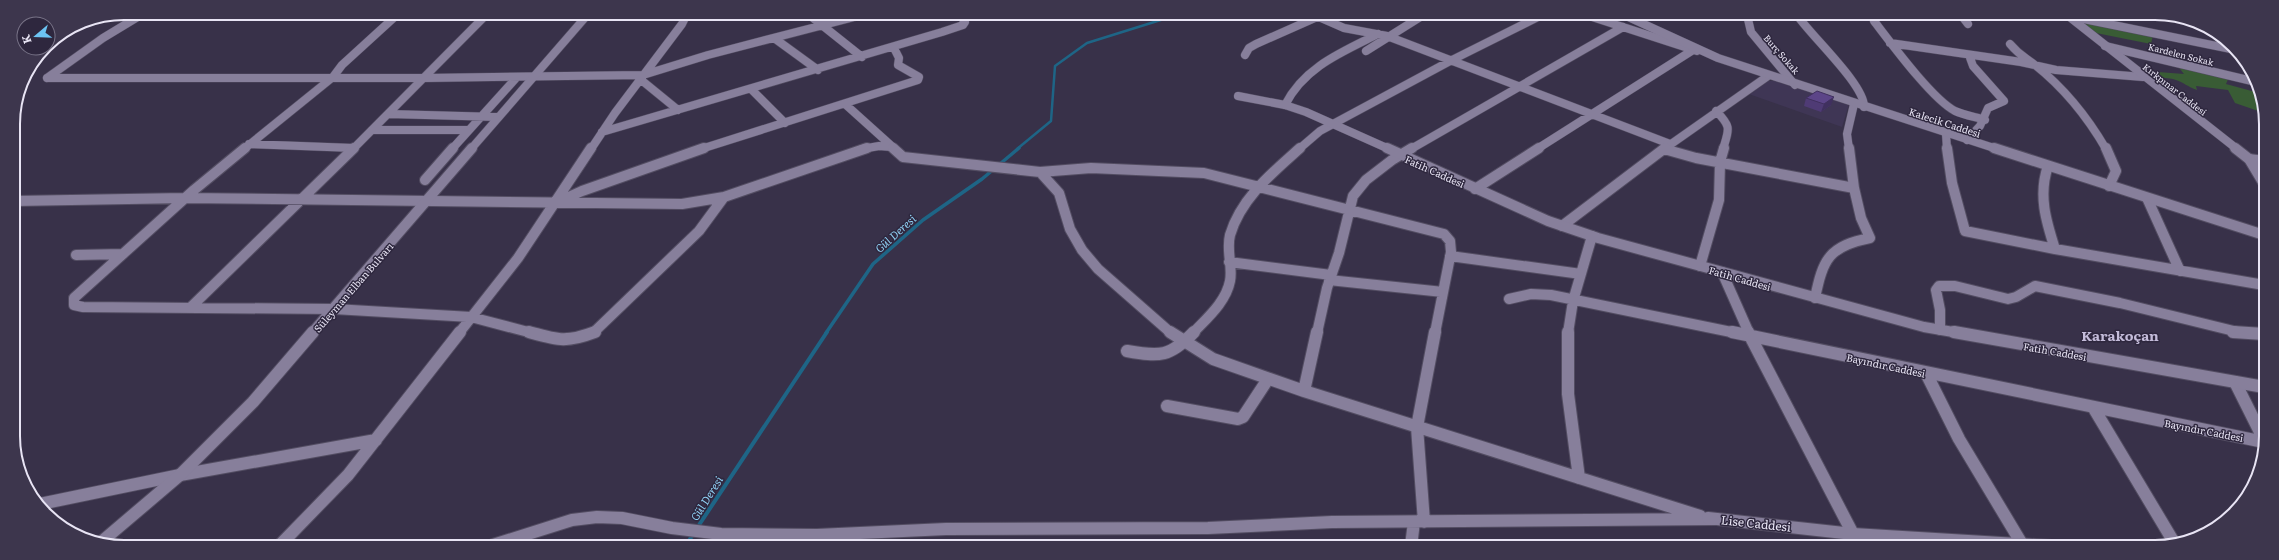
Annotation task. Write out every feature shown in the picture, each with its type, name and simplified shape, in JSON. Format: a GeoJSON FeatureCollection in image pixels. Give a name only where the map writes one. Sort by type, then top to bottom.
{"type":"FeatureCollection","features":[{"type":"Feature","properties":{"kind":"street"},"geometry":{"type":"LineString","coordinates":[[133,20],[103,38],[47,78],[641,77],[774,38],[843,20]]}},
{"type":"Feature","properties":{"kind":"street"},"geometry":{"type":"LineString","coordinates":[[392,20],[342,65],[333,77],[249,144],[185,198],[74,298],[74,305],[190,308],[334,309],[471,317],[558,340],[574,340],[596,332],[699,231],[724,197]]}},
{"type":"Feature","properties":{"kind":"street"},"geometry":{"type":"LineString","coordinates":[[190,308],[389,114],[481,20]]}},
{"type":"Feature","properties":{"kind":"street","name":"Süleyman Elban Bulvarı"},"geometry":{"type":"LineString","coordinates":[[106,538],[180,475],[253,402],[498,117],[524,87],[536,77],[584,20]]}},
{"type":"Feature","properties":{"kind":"street"},"geometry":{"type":"LineString","coordinates":[[285,540],[348,475],[518,258],[602,132],[684,20]]}},
{"type":"Feature","properties":{"kind":"street"},"geometry":{"type":"LineString","coordinates":[[816,20],[862,57]]}},
{"type":"Feature","properties":{"kind":"street"},"geometry":{"type":"LineString","coordinates":[[602,132],[894,48],[963,25],[965,22],[964,20]]}},
{"type":"Feature","properties":{"kind":"street"},"geometry":{"type":"LineString","coordinates":[[1245,55],[1249,48],[1305,20]]}},
{"type":"Feature","properties":{"kind":"street"},"geometry":{"type":"LineString","coordinates":[[1326,20],[1344,28],[1388,36],[1592,114],[1667,146],[1720,162],[1854,188]]}},
{"type":"Feature","properties":{"kind":"street"},"geometry":{"type":"LineString","coordinates":[[1366,51],[1412,20]]}},
{"type":"Feature","properties":{"kind":"street"},"geometry":{"type":"LineString","coordinates":[[1127,351],[1163,355],[1172,352],[1184,343],[1222,300],[1230,281],[1230,236],[1238,217],[1258,186],[1297,151],[1332,124],[1530,20]]}},
{"type":"Feature","properties":{"kind":"street"},"geometry":{"type":"LineString","coordinates":[[1601,20],[1718,58]]}},
{"type":"Feature","properties":{"kind":"street","name":"Kalecik Caddesi"},"geometry":{"type":"LineString","coordinates":[[1635,20],[1718,58],[1768,76],[2259,233]]}},
{"type":"Feature","properties":{"kind":"street","name":"Burç Sokak"},"geometry":{"type":"LineString","coordinates":[[1748,20],[1751,32],[1795,85]]}},
{"type":"Feature","properties":{"kind":"street"},"geometry":{"type":"LineString","coordinates":[[1801,20],[1820,46],[1853,83],[1864,99],[1864,107]]}},
{"type":"Feature","properties":{"kind":"street"},"geometry":{"type":"LineString","coordinates":[[1965,20],[1968,24]]}},
{"type":"Feature","properties":{"kind":"street","name":"Kırkpınar Caddesi"},"geometry":{"type":"LineString","coordinates":[[2072,20],[2249,159],[2259,176]]}},
{"type":"Feature","properties":{"kind":"street"},"geometry":{"type":"LineString","coordinates":[[2091,20],[2225,47]]}},
{"type":"Feature","properties":{"kind":"street"},"geometry":{"type":"LineString","coordinates":[[1874,21],[1890,43],[1945,104],[1956,111],[1985,120]]}},
{"type":"Feature","properties":{"kind":"street"},"geometry":{"type":"LineString","coordinates":[[1304,391],[1330,278],[1353,196],[1366,180],[1377,169],[1402,156],[1623,27]]}},
{"type":"Feature","properties":{"kind":"street"},"geometry":{"type":"LineString","coordinates":[[1285,105],[1290,92],[1301,79],[1336,56],[1378,34]]}},
{"type":"Feature","properties":{"kind":"street"},"geometry":{"type":"LineString","coordinates":[[774,38],[818,70]]}},
{"type":"Feature","properties":{"kind":"street"},"geometry":{"type":"LineString","coordinates":[[1890,43],[2035,65],[2056,70],[2143,77]]}},
{"type":"Feature","properties":{"kind":"street"},"geometry":{"type":"LineString","coordinates":[[2010,44],[2021,57],[2035,65],[2086,116],[2114,163],[2116,171],[2109,186]]}},
{"type":"Feature","properties":{"kind":"street","name":"Kardelen Sokak"},"geometry":{"type":"LineString","coordinates":[[2105,46],[2249,80]]}},
{"type":"Feature","properties":{"kind":"street"},"geometry":{"type":"LineString","coordinates":[[556,203],[582,191],[686,154],[918,80],[918,75],[898,65],[899,58],[894,48]]}},
{"type":"Feature","properties":{"kind":"street"},"geometry":{"type":"LineString","coordinates":[[1475,189],[1693,50]]}},
{"type":"Feature","properties":{"kind":"street"},"geometry":{"type":"LineString","coordinates":[[1967,140],[1980,129],[1985,120],[1988,108],[2004,101],[1973,66],[1970,55]]}},
{"type":"Feature","properties":{"kind":"street"},"geometry":{"type":"LineString","coordinates":[[1562,226],[1667,146],[1768,76]]}},
{"type":"Feature","properties":{"kind":"street"},"geometry":{"type":"LineString","coordinates":[[425,180],[517,77]]}},
{"type":"Feature","properties":{"kind":"street"},"geometry":{"type":"LineString","coordinates":[[641,77],[678,110]]}},
{"type":"Feature","properties":{"kind":"street"},"geometry":{"type":"LineString","coordinates":[[751,89],[785,123]]}},
{"type":"Feature","properties":{"kind":"street","name":"Fatih Caddesi"},"geometry":{"type":"LineString","coordinates":[[1238,96],[1285,105],[1332,124],[1475,189],[1562,226],[1592,236],[1815,298],[1940,330],[2259,386]]}},
{"type":"Feature","properties":{"kind":"street"},"geometry":{"type":"LineString","coordinates":[[845,104],[902,157],[1040,172],[1091,168],[1194,172],[1258,186],[1444,234],[1450,241],[1450,256],[1417,427],[1419,522],[1414,540]]}},
{"type":"Feature","properties":{"kind":"street"},"geometry":{"type":"LineString","coordinates":[[1815,298],[1821,270],[1827,258],[1844,244],[1870,238],[1861,218],[1854,188],[1847,134],[1854,104]]}},
{"type":"Feature","properties":{"kind":"street"},"geometry":{"type":"LineString","coordinates":[[1700,266],[1719,200],[1720,162],[1729,128],[1726,121],[1716,112]]}},
{"type":"Feature","properties":{"kind":"street"},"geometry":{"type":"LineString","coordinates":[[389,114],[498,117]]}},
{"type":"Feature","properties":{"kind":"street"},"geometry":{"type":"LineString","coordinates":[[372,130],[469,130]]}},
{"type":"Feature","properties":{"kind":"street"},"geometry":{"type":"LineString","coordinates":[[1946,134],[1947,159],[1953,191],[1965,231],[2055,250],[2259,284]]}},
{"type":"Feature","properties":{"kind":"street"},"geometry":{"type":"LineString","coordinates":[[249,144],[354,148]]}},
{"type":"Feature","properties":{"kind":"street"},"geometry":{"type":"LineString","coordinates":[[20,201],[185,198],[682,204],[724,197],[858,150],[879,146],[891,147]]}},
{"type":"Feature","properties":{"kind":"street"},"geometry":{"type":"LineString","coordinates":[[2249,159],[2259,160]]}},
{"type":"Feature","properties":{"kind":"street"},"geometry":{"type":"LineString","coordinates":[[2048,166],[2044,175],[2041,198],[2055,250]]}},
{"type":"Feature","properties":{"kind":"street"},"geometry":{"type":"LineString","coordinates":[[1040,172],[1059,193],[1070,229],[1082,250],[1098,270],[1166,330],[1184,343],[1213,360],[1417,427],[1712,518]]}},
{"type":"Feature","properties":{"kind":"street"},"geometry":{"type":"LineString","coordinates":[[2147,198],[2180,271]]}},
{"type":"Feature","properties":{"kind":"street"},"geometry":{"type":"LineString","coordinates":[[1579,478],[1568,402],[1568,352],[1571,311],[1592,236]]}},
{"type":"Feature","properties":{"kind":"street"},"geometry":{"type":"LineString","coordinates":[[76,255],[123,254]]}},
{"type":"Feature","properties":{"kind":"street"},"geometry":{"type":"LineString","coordinates":[[1450,256],[1581,274]]}},
{"type":"Feature","properties":{"kind":"street"},"geometry":{"type":"LineString","coordinates":[[1229,262],[1330,278],[1443,292]]}},
{"type":"Feature","properties":{"kind":"street"},"geometry":{"type":"LineString","coordinates":[[1722,272],[1750,336],[1853,534]]}},
{"type":"Feature","properties":{"kind":"street"},"geometry":{"type":"LineString","coordinates":[[1940,330],[1940,310],[1936,290],[1939,286],[1949,285],[2008,299],[2021,295],[2029,287],[2035,286],[2120,303],[2236,333],[2259,334]]}},
{"type":"Feature","properties":{"kind":"street","name":"Bayındır Caddesi"},"geometry":{"type":"LineString","coordinates":[[1509,299],[1531,294],[1551,295],[2259,440]]}},
{"type":"Feature","properties":{"kind":"street"},"geometry":{"type":"LineString","coordinates":[[1926,373],[1945,415],[1976,470],[2020,540]]}},
{"type":"Feature","properties":{"kind":"street"},"geometry":{"type":"LineString","coordinates":[[1167,406],[1238,419],[1243,417],[1268,379]]}},
{"type":"Feature","properties":{"kind":"street"},"geometry":{"type":"LineString","coordinates":[[2235,382],[2259,431]]}},
{"type":"Feature","properties":{"kind":"street"},"geometry":{"type":"LineString","coordinates":[[2093,407],[2173,538]]}},
{"type":"Feature","properties":{"kind":"street"},"geometry":{"type":"LineString","coordinates":[[44,503],[180,475],[376,440]]}},
{"type":"Feature","properties":{"kind":"street"},"geometry":{"type":"LineString","coordinates":[[507,540],[572,520],[597,517],[642,521],[672,528],[721,534],[817,540],[946,528],[1208,528],[1332,522],[1712,518]]}},
{"type":"Feature","properties":{"kind":"street","name":"Lise Caddesi"},"geometry":{"type":"LineString","coordinates":[[1712,518],[1853,534],[1954,540]]}},
{"type":"Feature","properties":{"kind":"shaded area"},"geometry":{"type":"Polygon","coordinates":[[[1768,81],[1777,81],[1849,104],[1842,127],[1749,94],[1768,81]]]}},
{"type":"Feature","properties":{"kind":"green space"},"geometry":{"type":"Polygon","coordinates":[[[2080,20],[2153,35],[2151,44],[2096,33],[2080,20]]]}},
{"type":"Feature","properties":{"kind":"green space"},"geometry":{"type":"Polygon","coordinates":[[[2176,64],[2229,77],[2226,84],[2253,91],[2258,111],[2235,103],[2228,90],[2196,86],[2197,90],[2179,81],[2156,77],[2145,71],[2184,74],[2176,64]]]}},
{"type":"Feature","properties":{"kind":"building"},"geometry":{"type":"Polygon","coordinates":[[[1817,91],[1834,97],[1824,104],[1806,98],[1817,91]]]}},
{"type":"Feature","properties":{"kind":"waterway","name":"Gül Deresi"},"geometry":{"type":"LineString","coordinates":[[1017,149],[1051,121],[1055,66],[1087,43],[1161,20]]}},
{"type":"Feature","properties":{"kind":"waterway","name":"Gül Deresi"},"geometry":{"type":"LineString","coordinates":[[826,333],[873,264],[923,220],[982,179],[1019,148]]}},
{"type":"Feature","properties":{"kind":"waterway","name":"Gül Deresi"},"geometry":{"type":"LineString","coordinates":[[697,528],[827,332]]}},
{"type":"Feature","properties":{"kind":"waterway","name":"Gül Deresi"},"geometry":{"type":"LineString","coordinates":[[689,540],[694,533]]}},
{"type":"Feature","properties":{"kind":"district","name":"Karakoçan"},"geometry":{"type":"Point","coordinates":[2120,335]}}]}
